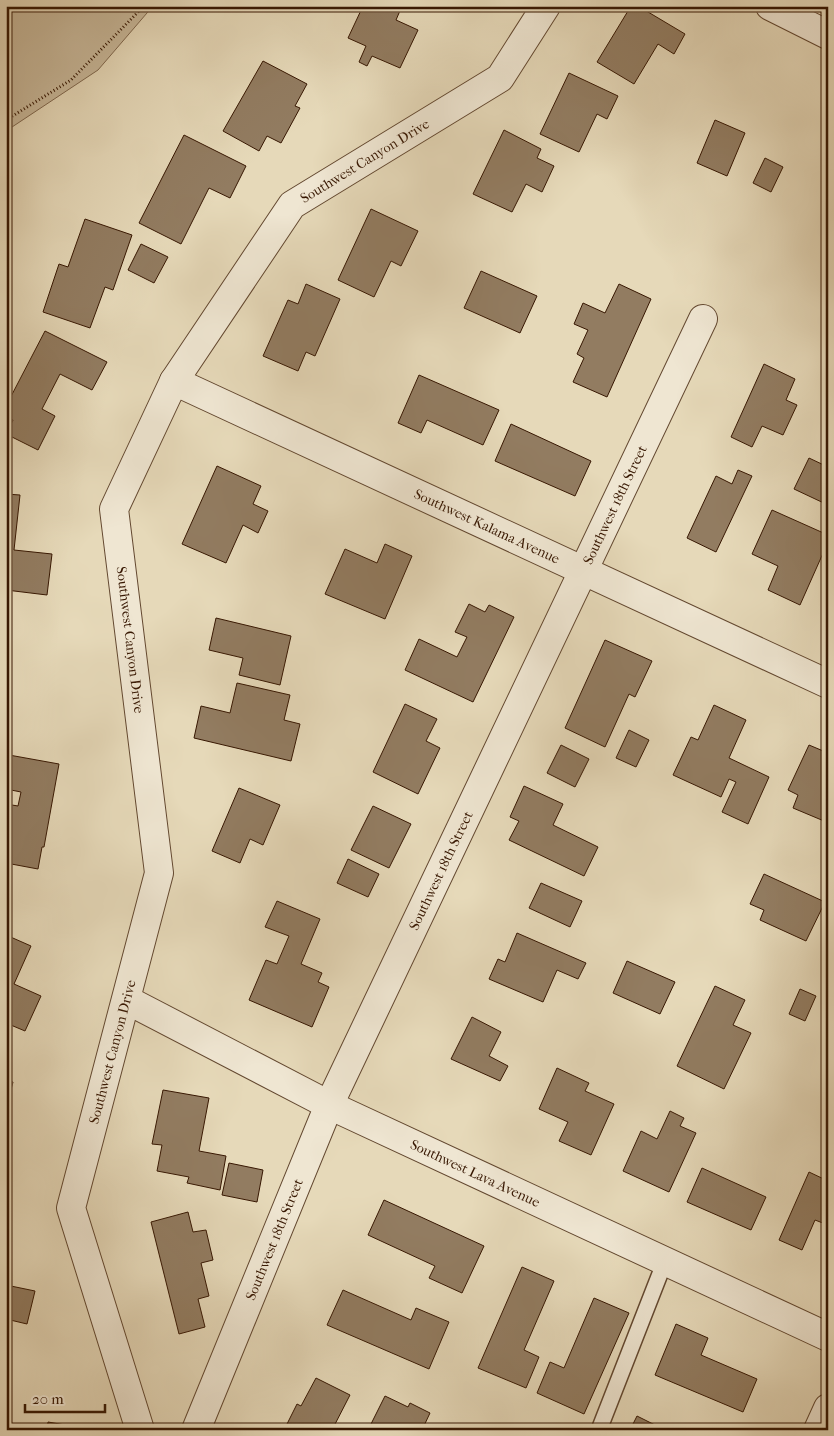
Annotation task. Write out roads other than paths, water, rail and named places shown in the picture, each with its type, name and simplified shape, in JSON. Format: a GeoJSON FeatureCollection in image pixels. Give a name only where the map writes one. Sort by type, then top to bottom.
{"type":"FeatureCollection","features":[{"type":"Feature","properties":{"kind":"street","name":"Southwest Canyon Drive"},"geometry":{"type":"LineString","coordinates":[[140,1430],[71,1208],[159,873],[114,509],[174,380],[292,205],[500,78],[546,6]]}},
{"type":"Feature","properties":{"kind":"street"},"geometry":{"type":"LineString","coordinates":[[770,6],[828,35]]}},
{"type":"Feature","properties":{"kind":"street","name":"Southwest 18th Street"},"geometry":{"type":"LineString","coordinates":[[196,1430],[329,1105],[703,320]]}},
{"type":"Feature","properties":{"kind":"street","name":"Southwest Kalama Avenue"},"geometry":{"type":"LineString","coordinates":[[174,380],[828,684]]}},
{"type":"Feature","properties":{"kind":"street","name":"Southwest Lava Avenue"},"geometry":{"type":"LineString","coordinates":[[127,1000],[329,1105],[828,1337]]}},
{"type":"Feature","properties":{"kind":"street"},"geometry":{"type":"LineString","coordinates":[[818,1430],[828,1408]]}},
{"type":"Feature","properties":{"kind":"lane"},"geometry":{"type":"LineString","coordinates":[[599,1430],[665,1261]]}}]}
